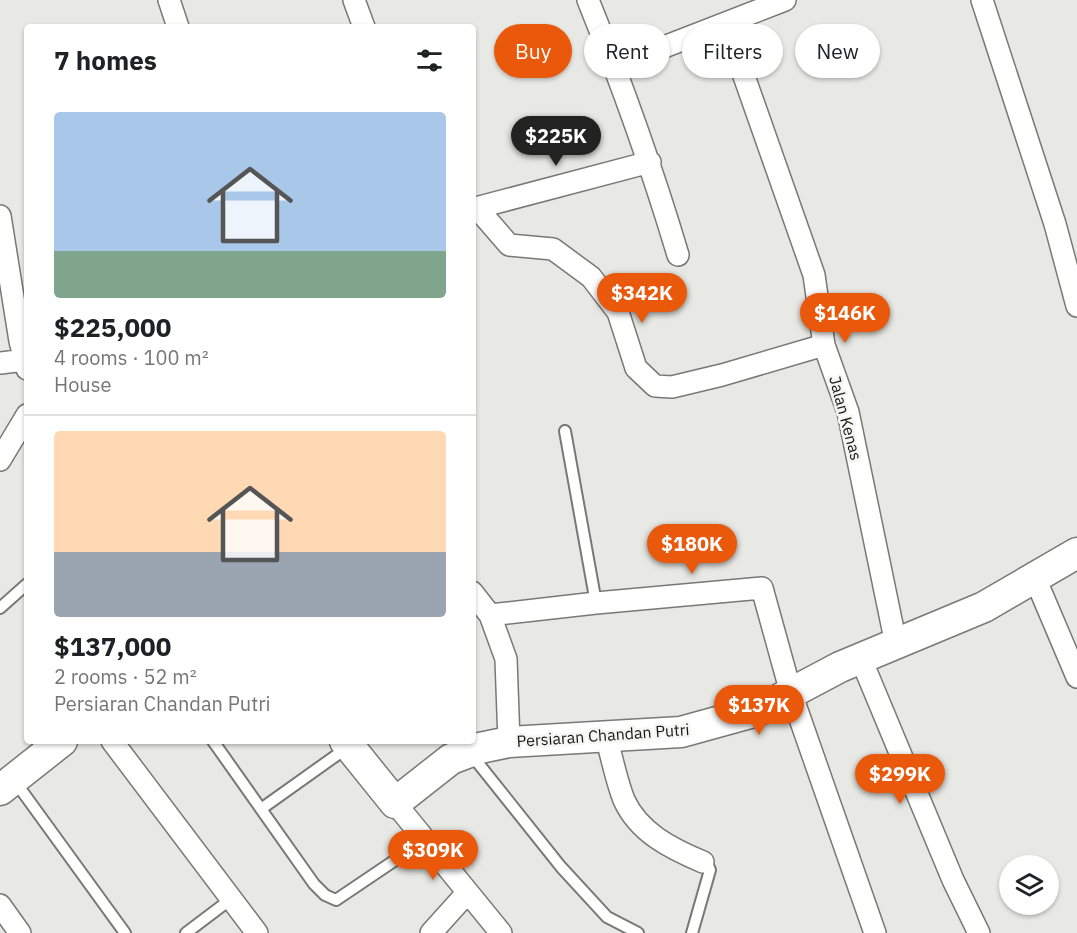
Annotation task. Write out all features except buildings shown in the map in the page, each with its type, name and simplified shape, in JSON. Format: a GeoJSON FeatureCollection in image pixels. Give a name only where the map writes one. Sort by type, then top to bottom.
{"type":"FeatureCollection","features":[{"type":"Feature","properties":{"kind":"street"},"geometry":{"type":"LineString","coordinates":[[169,0],[177,24]]}},
{"type":"Feature","properties":{"kind":"street"},"geometry":{"type":"LineString","coordinates":[[354,0],[363,24]]}},
{"type":"Feature","properties":{"kind":"street"},"geometry":{"type":"LineString","coordinates":[[588,0],[598,24]]}},
{"type":"Feature","properties":{"kind":"street"},"geometry":{"type":"LineString","coordinates":[[670,45],[785,0]]}},
{"type":"Feature","properties":{"kind":"street"},"geometry":{"type":"LineString","coordinates":[[982,0],[1055,224],[1077,306]]}},
{"type":"Feature","properties":{"kind":"street"},"geometry":{"type":"LineString","coordinates":[[619,78],[650,162],[678,255]]}},
{"type":"Feature","properties":{"kind":"street","name":"Jalan Kenas"},"geometry":{"type":"LineString","coordinates":[[745,78],[814,275],[824,345],[848,412],[896,644]]}},
{"type":"Feature","properties":{"kind":"street"},"geometry":{"type":"LineString","coordinates":[[476,208],[650,162]]}},
{"type":"Feature","properties":{"kind":"street"},"geometry":{"type":"LineString","coordinates":[[476,209],[509,244],[553,249],[591,277],[618,312],[636,368],[655,386],[672,387],[824,345]]}},
{"type":"Feature","properties":{"kind":"street"},"geometry":{"type":"LineString","coordinates":[[0,216],[3,260],[24,356]]}},
{"type":"Feature","properties":{"kind":"street"},"geometry":{"type":"LineString","coordinates":[[0,363],[24,365]]}},
{"type":"Feature","properties":{"kind":"street"},"geometry":{"type":"LineString","coordinates":[[0,460],[24,420]]}},
{"type":"Feature","properties":{"kind":"street","name":"Persiaran Chandan Putri"},"geometry":{"type":"LineString","coordinates":[[395,803],[465,747],[509,742],[681,732],[757,711],[861,659],[984,607],[1077,553]]}},
{"type":"Feature","properties":{"kind":"street"},"geometry":{"type":"LineString","coordinates":[[1035,578],[1077,677]]}},
{"type":"Feature","properties":{"kind":"street"},"geometry":{"type":"LineString","coordinates":[[489,615],[762,588],[791,693],[875,933]]}},
{"type":"Feature","properties":{"kind":"street"},"geometry":{"type":"LineString","coordinates":[[476,597],[489,615],[506,659],[509,742]]}},
{"type":"Feature","properties":{"kind":"street"},"geometry":{"type":"LineString","coordinates":[[861,659],[953,879],[979,933]]}},
{"type":"Feature","properties":{"kind":"street"},"geometry":{"type":"LineString","coordinates":[[606,736],[624,801],[645,828],[669,847],[703,862]]}},
{"type":"Feature","properties":{"kind":"street"},"geometry":{"type":"LineString","coordinates":[[7,784],[58,744]]}},
{"type":"Feature","properties":{"kind":"street"},"geometry":{"type":"LineString","coordinates":[[113,744],[257,933]]}},
{"type":"Feature","properties":{"kind":"street"},"geometry":{"type":"LineString","coordinates":[[347,744],[501,933]]}},
{"type":"Feature","properties":{"kind":"street"},"geometry":{"type":"LineString","coordinates":[[431,933],[467,893]]}},
{"type":"Feature","properties":{"kind":"street"},"geometry":{"type":"LineString","coordinates":[[0,905],[20,933]]}},
{"type":"Feature","properties":{"kind":"lane"},"geometry":{"type":"LineString","coordinates":[[566,431],[596,603]]}},
{"type":"Feature","properties":{"kind":"lane"},"geometry":{"type":"LineString","coordinates":[[0,608],[24,587]]}},
{"type":"Feature","properties":{"kind":"lane"},"geometry":{"type":"LineString","coordinates":[[215,744],[314,884],[325,895],[336,900],[425,840]]}},
{"type":"Feature","properties":{"kind":"lane"},"geometry":{"type":"LineString","coordinates":[[261,809],[347,744]]}},
{"type":"Feature","properties":{"kind":"lane"},"geometry":{"type":"LineString","coordinates":[[465,747],[561,867],[607,917],[638,933]]}},
{"type":"Feature","properties":{"kind":"lane"},"geometry":{"type":"LineString","coordinates":[[7,784],[125,933]]}},
{"type":"Feature","properties":{"kind":"lane"},"geometry":{"type":"LineString","coordinates":[[692,933],[710,870],[703,862]]}},
{"type":"Feature","properties":{"kind":"lane"},"geometry":{"type":"LineString","coordinates":[[186,933],[231,899]]}}]}
